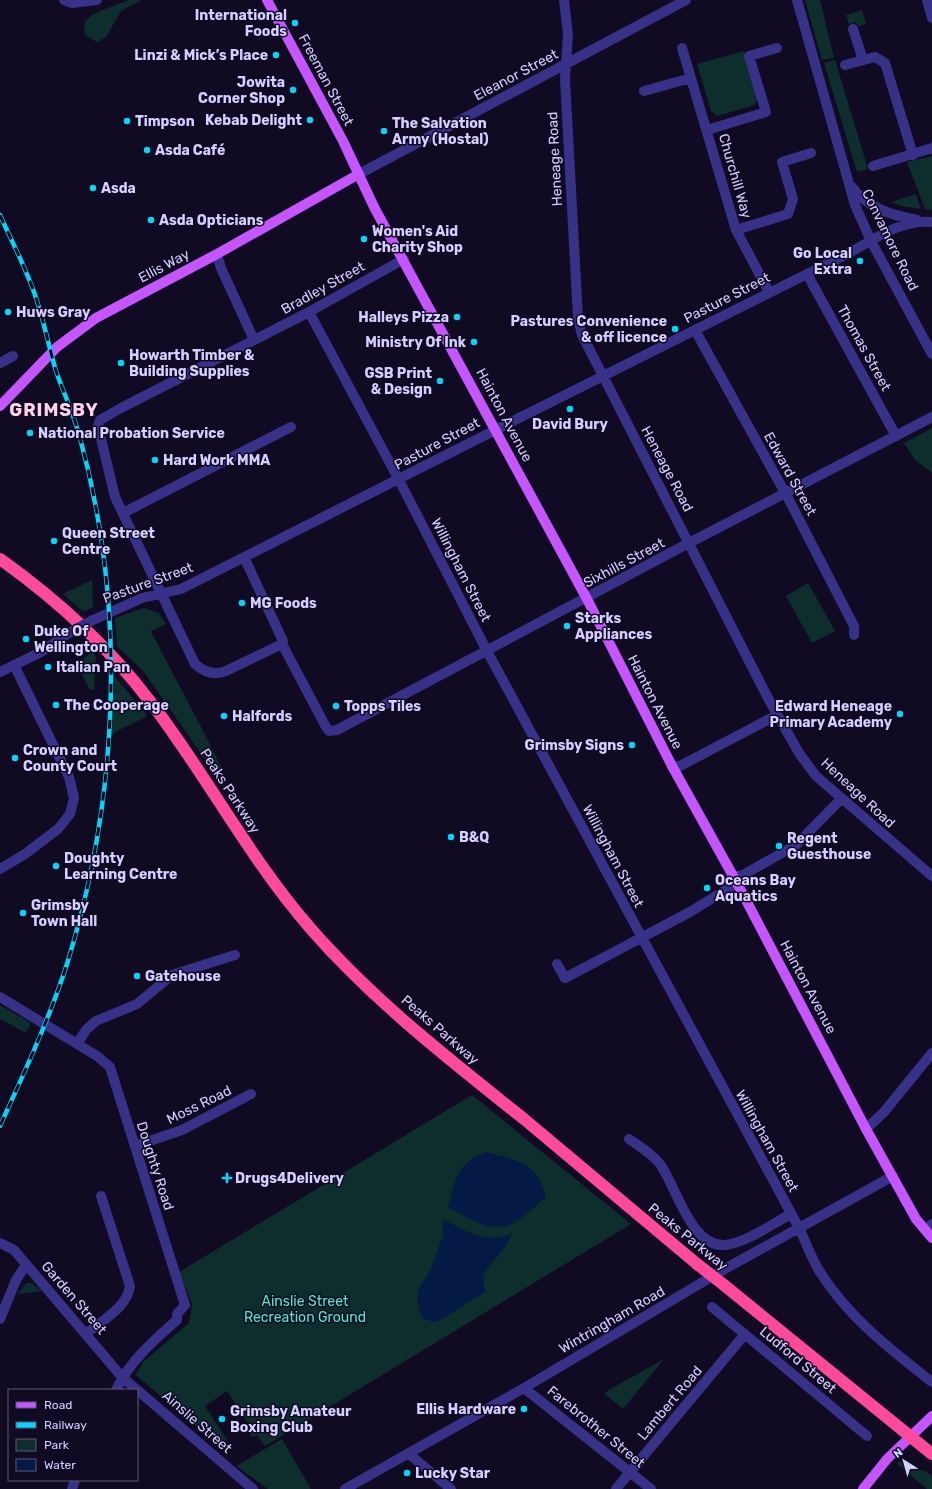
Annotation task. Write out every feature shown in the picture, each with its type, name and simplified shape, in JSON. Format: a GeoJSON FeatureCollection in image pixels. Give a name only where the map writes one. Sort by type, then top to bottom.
{"type":"FeatureCollection","features":[{"type":"Feature","properties":{"kind":"highway","name":"Peaks Parkway"},"geometry":{"type":"LineString","coordinates":[[0,559],[34,584],[67,612],[128,675],[149,700],[196,766],[237,830],[289,902],[337,956],[421,1037],[548,1139],[697,1264],[932,1454]]}},
{"type":"Feature","properties":{"kind":"main road","name":"Freeman Street"},"geometry":{"type":"LineString","coordinates":[[267,0],[359,174]]}},
{"type":"Feature","properties":{"kind":"main road","name":"Ellis Way"},"geometry":{"type":"LineString","coordinates":[[0,406],[57,347],[96,318],[217,254],[359,174]]}},
{"type":"Feature","properties":{"kind":"main road","name":"Hainton Avenue"},"geometry":{"type":"LineString","coordinates":[[359,174],[374,207],[404,259],[587,598],[672,766],[735,879],[866,1129],[893,1176],[928,1227],[932,1238]]}},
{"type":"Feature","properties":{"kind":"main road"},"geometry":{"type":"LineString","coordinates":[[863,1489],[887,1459],[912,1437],[932,1416]]}},
{"type":"Feature","properties":{"kind":"street"},"geometry":{"type":"LineString","coordinates":[[68,2],[97,0]]}},
{"type":"Feature","properties":{"kind":"street","name":"Heneage Road"},"geometry":{"type":"LineString","coordinates":[[564,0],[568,34],[565,79],[578,326],[777,715],[799,753],[816,776],[932,876]]}},
{"type":"Feature","properties":{"kind":"street","name":"Eleanor Street"},"geometry":{"type":"LineString","coordinates":[[359,174],[686,0]]}},
{"type":"Feature","properties":{"kind":"street","name":"Convamore Road"},"geometry":{"type":"LineString","coordinates":[[797,0],[855,205],[871,240],[932,354]]}},
{"type":"Feature","properties":{"kind":"street"},"geometry":{"type":"LineString","coordinates":[[927,0],[932,18]]}},
{"type":"Feature","properties":{"kind":"street"},"geometry":{"type":"LineString","coordinates":[[853,29],[863,60]]}},
{"type":"Feature","properties":{"kind":"street","name":"Churchill Way"},"geometry":{"type":"LineString","coordinates":[[682,48],[736,230],[769,292]]}},
{"type":"Feature","properties":{"kind":"street","name":"Churchill Way"},"geometry":{"type":"LineString","coordinates":[[707,130],[766,112],[749,56],[777,48]]}},
{"type":"Feature","properties":{"kind":"street"},"geometry":{"type":"LineString","coordinates":[[845,65],[875,57],[885,63],[913,155]]}},
{"type":"Feature","properties":{"kind":"street"},"geometry":{"type":"LineString","coordinates":[[644,91],[691,78]]}},
{"type":"Feature","properties":{"kind":"street"},"geometry":{"type":"LineString","coordinates":[[872,166],[913,155],[932,148]]}},
{"type":"Feature","properties":{"kind":"street","name":"Churchill Way"},"geometry":{"type":"LineString","coordinates":[[736,230],[788,214],[793,199],[782,162],[811,153]]}},
{"type":"Feature","properties":{"kind":"street","name":"Convamore Road"},"geometry":{"type":"LineString","coordinates":[[848,178],[856,191],[876,208],[896,216],[928,222]]}},
{"type":"Feature","properties":{"kind":"street","name":"Pasture Street"},"geometry":{"type":"LineString","coordinates":[[0,672],[41,652],[66,634],[127,603],[146,596],[181,589],[399,480],[602,375],[807,274],[871,240],[903,225],[928,222]]}},
{"type":"Feature","properties":{"kind":"street"},"geometry":{"type":"LineString","coordinates":[[217,254],[221,268],[254,340]]}},
{"type":"Feature","properties":{"kind":"street","name":"Bradley Street"},"geometry":{"type":"LineString","coordinates":[[122,513],[115,497],[100,439],[98,426],[100,420],[309,312],[404,259]]}},
{"type":"Feature","properties":{"kind":"street","name":"Thomas Street"},"geometry":{"type":"LineString","coordinates":[[807,274],[896,436]]}},
{"type":"Feature","properties":{"kind":"street","name":"Willingham Street"},"geometry":{"type":"LineString","coordinates":[[309,312],[399,480],[487,651],[799,1228],[819,1270],[845,1307],[874,1336],[932,1382]]}},
{"type":"Feature","properties":{"kind":"street","name":"Edward Street"},"geometry":{"type":"LineString","coordinates":[[695,330],[785,493],[854,626],[854,635]]}},
{"type":"Feature","properties":{"kind":"street"},"geometry":{"type":"LineString","coordinates":[[0,363],[13,356]]}},
{"type":"Feature","properties":{"kind":"street","name":"Sixhills Street"},"geometry":{"type":"LineString","coordinates":[[283,643],[329,731],[337,730],[689,543],[932,417]]}},
{"type":"Feature","properties":{"kind":"street"},"geometry":{"type":"LineString","coordinates":[[244,557],[283,643],[219,674],[205,671],[195,664],[122,513],[291,427]]}},
{"type":"Feature","properties":{"kind":"street"},"geometry":{"type":"LineString","coordinates":[[0,869],[42,843],[64,823],[73,805],[74,791],[69,777],[14,665]]}},
{"type":"Feature","properties":{"kind":"street"},"geometry":{"type":"LineString","coordinates":[[672,766],[680,766],[777,715]]}},
{"type":"Feature","properties":{"kind":"street"},"geometry":{"type":"LineString","coordinates":[[557,964],[565,978],[690,912],[735,879],[793,847],[841,799]]}},
{"type":"Feature","properties":{"kind":"street"},"geometry":{"type":"LineString","coordinates":[[77,1044],[86,1030],[96,1021],[137,1004],[172,975],[235,955]]}},
{"type":"Feature","properties":{"kind":"street","name":"Doughty Road"},"geometry":{"type":"LineString","coordinates":[[0,997],[97,1056],[110,1067],[185,1305],[177,1314],[177,1320],[154,1340],[122,1377],[116,1389]]}},
{"type":"Feature","properties":{"kind":"street"},"geometry":{"type":"LineString","coordinates":[[866,1129],[884,1112],[932,1053]]}},
{"type":"Feature","properties":{"kind":"street","name":"Moss Road"},"geometry":{"type":"LineString","coordinates":[[135,1146],[182,1130],[251,1094]]}},
{"type":"Feature","properties":{"kind":"street"},"geometry":{"type":"LineString","coordinates":[[629,1139],[659,1164],[696,1230],[709,1242],[724,1245],[739,1242],[791,1214]]}},
{"type":"Feature","properties":{"kind":"street","name":"Wintringham Road"},"geometry":{"type":"LineString","coordinates":[[345,1489],[524,1388],[691,1289],[893,1176]]}},
{"type":"Feature","properties":{"kind":"street"},"geometry":{"type":"LineString","coordinates":[[86,1334],[125,1303],[129,1294],[130,1286],[101,1196]]}},
{"type":"Feature","properties":{"kind":"street","name":"Garden Street"},"geometry":{"type":"LineString","coordinates":[[0,1243],[14,1250],[122,1377]]}},
{"type":"Feature","properties":{"kind":"street"},"geometry":{"type":"LineString","coordinates":[[0,1320],[16,1280],[26,1265]]}},
{"type":"Feature","properties":{"kind":"street","name":"Ludford Street"},"geometry":{"type":"LineString","coordinates":[[712,1307],[866,1436]]}},
{"type":"Feature","properties":{"kind":"street","name":"Lambert Road"},"geometry":{"type":"LineString","coordinates":[[616,1489],[745,1334]]}},
{"type":"Feature","properties":{"kind":"street","name":"Ainslie Street"},"geometry":{"type":"LineString","coordinates":[[122,1377],[136,1389]]}},
{"type":"Feature","properties":{"kind":"street","name":"Farebrother Street"},"geometry":{"type":"LineString","coordinates":[[524,1388],[651,1489]]}},
{"type":"Feature","properties":{"kind":"street","name":"Ainslie Street"},"geometry":{"type":"LineString","coordinates":[[138,1391],[253,1489]]}},
{"type":"Feature","properties":{"kind":"street"},"geometry":{"type":"LineString","coordinates":[[409,1454],[451,1489]]}},
{"type":"Feature","properties":{"kind":"green space"},"geometry":{"type":"Polygon","coordinates":[[[129,0],[142,0],[121,11],[106,37],[97,42],[85,35],[85,22],[92,15],[129,0]]]}},
{"type":"Feature","properties":{"kind":"green space"},"geometry":{"type":"Polygon","coordinates":[[[805,0],[820,0],[834,58],[822,60],[805,0]]]}},
{"type":"Feature","properties":{"kind":"green space"},"geometry":{"type":"Polygon","coordinates":[[[862,10],[866,24],[858,26],[856,22],[849,24],[846,15],[862,10]]]}},
{"type":"Feature","properties":{"kind":"green space"},"geometry":{"type":"Polygon","coordinates":[[[744,51],[758,98],[754,105],[717,116],[711,111],[697,64],[744,51]]]}},
{"type":"Feature","properties":{"kind":"green space"},"geometry":{"type":"Polygon","coordinates":[[[835,60],[868,169],[857,172],[824,63],[835,60]]]}},
{"type":"Feature","properties":{"kind":"green space"},"geometry":{"type":"Polygon","coordinates":[[[932,156],[932,210],[925,209],[907,162],[932,156]]]}},
{"type":"Feature","properties":{"kind":"green space"},"geometry":{"type":"Polygon","coordinates":[[[916,194],[921,209],[902,206],[891,202],[916,194]]]}},
{"type":"Feature","properties":{"kind":"green space"},"geometry":{"type":"Polygon","coordinates":[[[932,428],[932,473],[915,460],[904,443],[932,428]]]}},
{"type":"Feature","properties":{"kind":"green space"},"geometry":{"type":"Polygon","coordinates":[[[92,580],[93,607],[85,611],[81,610],[63,594],[92,580]]]}},
{"type":"Feature","properties":{"kind":"green space"},"geometry":{"type":"Polygon","coordinates":[[[808,583],[835,631],[812,643],[786,596],[808,583]]]}},
{"type":"Feature","properties":{"kind":"green space"},"geometry":{"type":"Polygon","coordinates":[[[144,608],[159,613],[166,624],[151,631],[221,767],[218,778],[144,672],[117,646],[115,618],[144,608]]]}},
{"type":"Feature","properties":{"kind":"green space"},"geometry":{"type":"Polygon","coordinates":[[[91,652],[96,656],[94,690],[89,689],[82,675],[88,672],[82,661],[91,652]]]}},
{"type":"Feature","properties":{"kind":"green space"},"geometry":{"type":"Polygon","coordinates":[[[115,677],[146,714],[146,717],[111,734],[115,677]]]}},
{"type":"Feature","properties":{"kind":"green space"},"geometry":{"type":"Polygon","coordinates":[[[0,1005],[31,1023],[26,1033],[0,1019],[0,1005]]]}},
{"type":"Feature","properties":{"kind":"green space","name":"Ainslie Street Recreation Ground"},"geometry":{"type":"Polygon","coordinates":[[[472,1095],[631,1224],[265,1446],[257,1435],[252,1437],[245,1426],[248,1423],[227,1391],[205,1406],[227,1440],[220,1446],[136,1375],[143,1362],[189,1323],[192,1304],[179,1272],[472,1095]]]}},
{"type":"Feature","properties":{"kind":"green space"},"geometry":{"type":"Polygon","coordinates":[[[27,1283],[32,1283],[42,1291],[17,1294],[27,1283]]]}},
{"type":"Feature","properties":{"kind":"green space"},"geometry":{"type":"Polygon","coordinates":[[[664,1359],[623,1409],[604,1393],[664,1359]]]}},
{"type":"Feature","properties":{"kind":"green space"},"geometry":{"type":"Polygon","coordinates":[[[282,1439],[311,1489],[268,1489],[236,1466],[282,1439]]]}},
{"type":"Feature","properties":{"kind":"green space"},"geometry":{"type":"Polygon","coordinates":[[[906,1459],[932,1476],[932,1489],[927,1489],[896,1463],[906,1459]]]}},
{"type":"Feature","properties":{"kind":"water"},"geometry":{"type":"Polygon","coordinates":[[[486,1152],[516,1161],[532,1170],[538,1177],[546,1198],[513,1223],[504,1226],[488,1226],[448,1208],[456,1181],[463,1167],[476,1157],[486,1152]]]}},
{"type":"Feature","properties":{"kind":"water"},"geometry":{"type":"Polygon","coordinates":[[[443,1219],[468,1232],[485,1237],[494,1238],[512,1233],[503,1250],[483,1275],[485,1292],[440,1320],[433,1322],[421,1317],[417,1298],[419,1288],[431,1269],[443,1235],[443,1219]]]}},
{"type":"Feature","properties":{"kind":"railway"},"geometry":{"type":"LineString","coordinates":[[0,215],[24,267],[42,316],[56,371],[78,429],[95,503],[105,569],[110,635],[111,702],[106,769],[98,835],[84,900],[60,985],[36,1046],[0,1126]]}},
{"type":"Feature","properties":{"kind":"place","name":"International Foods"},"geometry":{"type":"Point","coordinates":[295,23]}},
{"type":"Feature","properties":{"kind":"place","name":"Linzi & Mick’s Place"},"geometry":{"type":"Point","coordinates":[276,55]}},
{"type":"Feature","properties":{"kind":"place","name":"Jowita Corner Shop"},"geometry":{"type":"Point","coordinates":[293,90]}},
{"type":"Feature","properties":{"kind":"place","name":"Kebab Delight"},"geometry":{"type":"Point","coordinates":[310,120]}},
{"type":"Feature","properties":{"kind":"place","name":"Timpson"},"geometry":{"type":"Point","coordinates":[127,121]}},
{"type":"Feature","properties":{"kind":"place","name":"The Salvation Army (Hostal)"},"geometry":{"type":"Point","coordinates":[384,131]}},
{"type":"Feature","properties":{"kind":"place","name":"Asda Café"},"geometry":{"type":"Point","coordinates":[147,150]}},
{"type":"Feature","properties":{"kind":"place","name":"Asda"},"geometry":{"type":"Point","coordinates":[93,188]}},
{"type":"Feature","properties":{"kind":"place","name":"Asda Opticians"},"geometry":{"type":"Point","coordinates":[151,220]}},
{"type":"Feature","properties":{"kind":"place","name":"Women's Aid Charity Shop"},"geometry":{"type":"Point","coordinates":[364,239]}},
{"type":"Feature","properties":{"kind":"place","name":"Go Local Extra"},"geometry":{"type":"Point","coordinates":[860,261]}},
{"type":"Feature","properties":{"kind":"place","name":"Huws Gray"},"geometry":{"type":"Point","coordinates":[8,312]}},
{"type":"Feature","properties":{"kind":"place","name":"Halleys Pizza"},"geometry":{"type":"Point","coordinates":[457,317]}},
{"type":"Feature","properties":{"kind":"place","name":"Pastures Convenience & off licence"},"geometry":{"type":"Point","coordinates":[675,329]}},
{"type":"Feature","properties":{"kind":"place","name":"Ministry Of Ink"},"geometry":{"type":"Point","coordinates":[474,342]}},
{"type":"Feature","properties":{"kind":"place","name":"Howarth Timber & Building Supplies"},"geometry":{"type":"Point","coordinates":[121,363]}},
{"type":"Feature","properties":{"kind":"place","name":"GSB Print & Design"},"geometry":{"type":"Point","coordinates":[440,381]}},
{"type":"Feature","properties":{"kind":"place","name":"David Bury"},"geometry":{"type":"Point","coordinates":[570,409]}},
{"type":"Feature","properties":{"kind":"place","name":"National Probation Service"},"geometry":{"type":"Point","coordinates":[30,433]}},
{"type":"Feature","properties":{"kind":"place","name":"Hard Work MMA"},"geometry":{"type":"Point","coordinates":[155,460]}},
{"type":"Feature","properties":{"kind":"place","name":"Queen Street Centre"},"geometry":{"type":"Point","coordinates":[54,541]}},
{"type":"Feature","properties":{"kind":"place","name":"MG Foods"},"geometry":{"type":"Point","coordinates":[242,603]}},
{"type":"Feature","properties":{"kind":"place","name":"Starks Appliances"},"geometry":{"type":"Point","coordinates":[567,626]}},
{"type":"Feature","properties":{"kind":"place","name":"Duke Of Wellington"},"geometry":{"type":"Point","coordinates":[26,639]}},
{"type":"Feature","properties":{"kind":"place","name":"Italian Pan"},"geometry":{"type":"Point","coordinates":[48,667]}},
{"type":"Feature","properties":{"kind":"place","name":"The Cooperage"},"geometry":{"type":"Point","coordinates":[56,705]}},
{"type":"Feature","properties":{"kind":"place","name":"Topps Tiles"},"geometry":{"type":"Point","coordinates":[336,706]}},
{"type":"Feature","properties":{"kind":"place","name":"Edward Heneage Primary Academy"},"geometry":{"type":"Point","coordinates":[900,714]}},
{"type":"Feature","properties":{"kind":"place","name":"Halfords"},"geometry":{"type":"Point","coordinates":[224,716]}},
{"type":"Feature","properties":{"kind":"place","name":"Grimsby Signs"},"geometry":{"type":"Point","coordinates":[632,745]}},
{"type":"Feature","properties":{"kind":"place","name":"Crown and County Court"},"geometry":{"type":"Point","coordinates":[15,758]}},
{"type":"Feature","properties":{"kind":"place","name":"B&Q"},"geometry":{"type":"Point","coordinates":[451,837]}},
{"type":"Feature","properties":{"kind":"place","name":"Regent Guesthouse"},"geometry":{"type":"Point","coordinates":[779,846]}},
{"type":"Feature","properties":{"kind":"place","name":"Doughty Learning Centre"},"geometry":{"type":"Point","coordinates":[56,866]}},
{"type":"Feature","properties":{"kind":"place","name":"Oceans Bay Aquatics"},"geometry":{"type":"Point","coordinates":[707,888]}},
{"type":"Feature","properties":{"kind":"place","name":"Grimsby Town Hall"},"geometry":{"type":"Point","coordinates":[23,913]}},
{"type":"Feature","properties":{"kind":"place","name":"Gatehouse"},"geometry":{"type":"Point","coordinates":[137,976]}},
{"type":"Feature","properties":{"kind":"place","name":"Drugs4Delivery"},"geometry":{"type":"Point","coordinates":[227,1178]}},
{"type":"Feature","properties":{"kind":"place","name":"Ellis Hardware"},"geometry":{"type":"Point","coordinates":[524,1409]}},
{"type":"Feature","properties":{"kind":"place","name":"Grimsby Amateur Boxing Club"},"geometry":{"type":"Point","coordinates":[222,1419]}},
{"type":"Feature","properties":{"kind":"place","name":"Lucky Star"},"geometry":{"type":"Point","coordinates":[407,1473]}},
{"type":"Feature","properties":{"kind":"district","name":"GRIMSBY"},"geometry":{"type":"Point","coordinates":[54,410]}}]}
